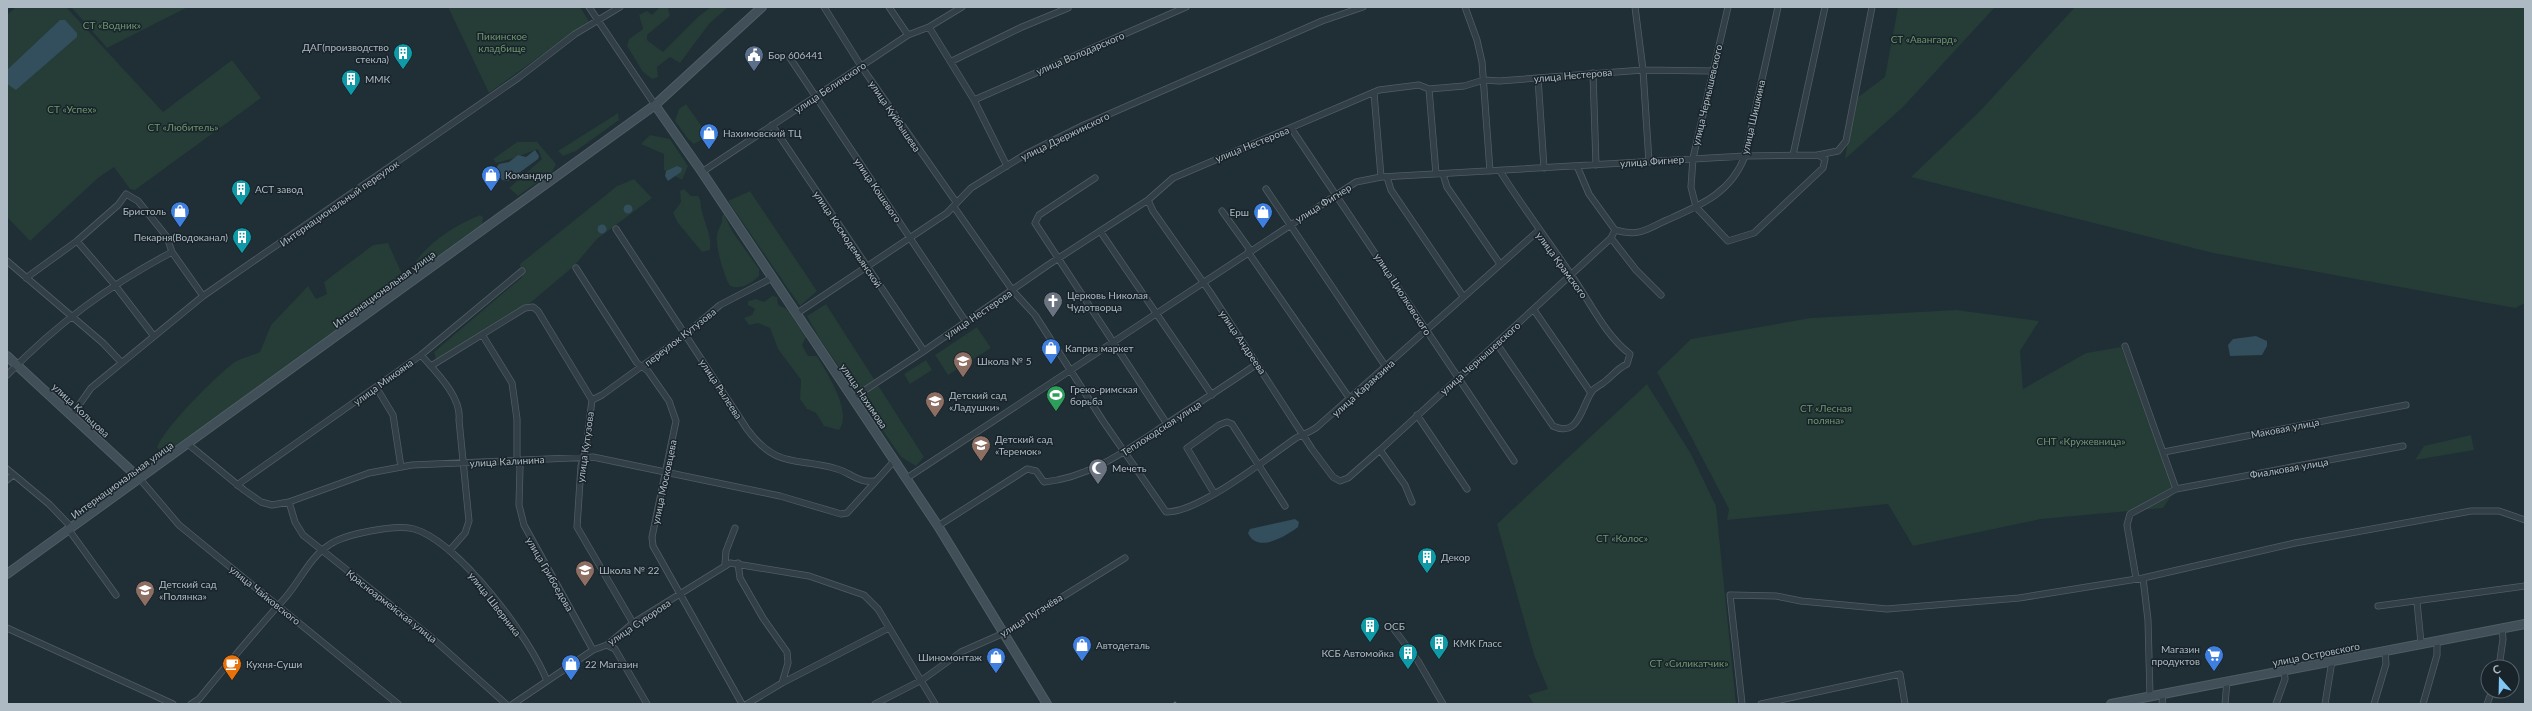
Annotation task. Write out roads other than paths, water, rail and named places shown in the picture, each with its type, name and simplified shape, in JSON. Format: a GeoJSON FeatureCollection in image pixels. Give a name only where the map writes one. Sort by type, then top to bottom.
{"type":"FeatureCollection","features":[{"type":"Feature","properties":{"kind":"main road","name":"Интернациональная улица"},"geometry":{"type":"LineString","coordinates":[[7,574],[655,105],[762,7]]}},
{"type":"Feature","properties":{"kind":"main road","name":"улица Нахимова"},"geometry":{"type":"LineString","coordinates":[[655,105],[702,172],[907,478],[1004,633],[1045,703]]}},
{"type":"Feature","properties":{"kind":"main road","name":"улица Кольцова"},"geometry":{"type":"LineString","coordinates":[[7,356],[140,479]]}},
{"type":"Feature","properties":{"kind":"main road","name":"улица Островского"},"geometry":{"type":"LineString","coordinates":[[2113,704],[2525,624]]}},
{"type":"Feature","properties":{"kind":"street"},"geometry":{"type":"LineString","coordinates":[[589,7],[655,105]]}},
{"type":"Feature","properties":{"kind":"street","name":"Интернациональный переулок"},"geometry":{"type":"LineString","coordinates":[[72,415],[91,388],[120,362],[203,296],[518,78],[575,34],[620,7]]}},
{"type":"Feature","properties":{"kind":"street","name":"улица Куйбышева"},"geometry":{"type":"LineString","coordinates":[[824,7],[861,66],[1013,291],[1035,315],[1166,512]]}},
{"type":"Feature","properties":{"kind":"street"},"geometry":{"type":"LineString","coordinates":[[889,7],[908,35]]}},
{"type":"Feature","properties":{"kind":"street","name":"улица Белинского"},"geometry":{"type":"LineString","coordinates":[[702,172],[908,35],[929,27],[962,7]]}},
{"type":"Feature","properties":{"kind":"street","name":"улица Володарского"},"geometry":{"type":"LineString","coordinates":[[974,100],[1186,7]]}},
{"type":"Feature","properties":{"kind":"street","name":"улица Дзержинского"},"geometry":{"type":"LineString","coordinates":[[796,314],[911,239],[955,204],[970,188],[1036,148],[1084,125],[1322,21],[1360,7]]}},
{"type":"Feature","properties":{"kind":"street"},"geometry":{"type":"LineString","coordinates":[[1465,7],[1477,40],[1484,80],[1490,171]]}},
{"type":"Feature","properties":{"kind":"street"},"geometry":{"type":"LineString","coordinates":[[1635,7],[1643,70],[1649,162]]}},
{"type":"Feature","properties":{"kind":"street","name":"улица Чернышевского"},"geometry":{"type":"LineString","coordinates":[[1728,7],[1711,71],[1693,158],[1691,187],[1696,207],[1728,241],[1754,233],[1823,168],[1825,159],[1818,155]]}},
{"type":"Feature","properties":{"kind":"street","name":"улица Шишкина"},"geometry":{"type":"LineString","coordinates":[[1696,207],[1702,205],[1723,188],[1738,171],[1745,156],[1778,7]]}},
{"type":"Feature","properties":{"kind":"street"},"geometry":{"type":"LineString","coordinates":[[1793,155],[1825,7]]}},
{"type":"Feature","properties":{"kind":"street","name":"улица Фигнер"},"geometry":{"type":"LineString","coordinates":[[907,478],[1290,223],[1356,182],[1384,177],[1649,162],[1693,158],[1818,155],[1838,151],[1846,141],[1872,7]]}},
{"type":"Feature","properties":{"kind":"street"},"geometry":{"type":"LineString","coordinates":[[952,61],[1022,27],[1068,8]]}},
{"type":"Feature","properties":{"kind":"street"},"geometry":{"type":"LineString","coordinates":[[929,27],[952,61],[974,100],[1007,166]]}},
{"type":"Feature","properties":{"kind":"street","name":"улица Кошевого"},"geometry":{"type":"LineString","coordinates":[[790,58],[966,322]]}},
{"type":"Feature","properties":{"kind":"street","name":"улица Нестерова"},"geometry":{"type":"LineString","coordinates":[[853,398],[1148,200],[1173,178],[1291,128],[1320,114],[1382,89],[1420,85],[1429,89],[1464,86],[1484,80],[1538,78],[1643,70],[1711,71]]}},
{"type":"Feature","properties":{"kind":"street"},"geometry":{"type":"LineString","coordinates":[[1593,73],[1596,165]]}},
{"type":"Feature","properties":{"kind":"street"},"geometry":{"type":"LineString","coordinates":[[1538,78],[1544,168]]}},
{"type":"Feature","properties":{"kind":"street"},"geometry":{"type":"LineString","coordinates":[[1429,89],[1436,174]]}},
{"type":"Feature","properties":{"kind":"street"},"geometry":{"type":"LineString","coordinates":[[1374,93],[1384,177],[1391,190],[1463,296]]}},
{"type":"Feature","properties":{"kind":"street","name":"улица Космодемьянской"},"geometry":{"type":"LineString","coordinates":[[772,126],[924,351]]}},
{"type":"Feature","properties":{"kind":"street","name":"улица Циолковского"},"geometry":{"type":"LineString","coordinates":[[1291,128],[1514,461]]}},
{"type":"Feature","properties":{"kind":"street"},"geometry":{"type":"LineString","coordinates":[[1577,166],[1589,194],[1615,230],[1631,233],[1649,230],[1696,207]]}},
{"type":"Feature","properties":{"kind":"street","name":"улица Крамского"},"geometry":{"type":"LineString","coordinates":[[1500,171],[1538,231],[1571,275],[1606,327],[1622,347],[1630,354],[1627,364],[1616,369],[1591,393]]}},
{"type":"Feature","properties":{"kind":"street"},"geometry":{"type":"LineString","coordinates":[[1443,174],[1447,187],[1500,264]]}},
{"type":"Feature","properties":{"kind":"street"},"geometry":{"type":"LineString","coordinates":[[1095,178],[1036,218],[1035,223],[1168,424]]}},
{"type":"Feature","properties":{"kind":"street"},"geometry":{"type":"LineString","coordinates":[[1266,189],[1386,367]]}},
{"type":"Feature","properties":{"kind":"street"},"geometry":{"type":"LineString","coordinates":[[26,278],[77,240],[118,205],[126,194],[138,201],[167,237],[172,252],[203,296]]}},
{"type":"Feature","properties":{"kind":"street","name":"улица Андреева"},"geometry":{"type":"LineString","coordinates":[[1148,200],[1153,211],[1328,471],[1340,481]]}},
{"type":"Feature","properties":{"kind":"street"},"geometry":{"type":"LineString","coordinates":[[1222,211],[1350,399]]}},
{"type":"Feature","properties":{"kind":"street","name":"улица Рылеева"},"geometry":{"type":"LineString","coordinates":[[616,229],[747,429],[759,443],[790,462],[836,469],[862,481],[874,481]]}},
{"type":"Feature","properties":{"kind":"street","name":"улица Чернышевского"},"geometry":{"type":"LineString","coordinates":[[1340,481],[1348,478],[1458,377],[1497,344],[1611,238],[1615,230]]}},
{"type":"Feature","properties":{"kind":"street","name":"улица Карамзина"},"geometry":{"type":"LineString","coordinates":[[1166,512],[1190,506],[1214,493],[1317,427],[1538,231]]}},
{"type":"Feature","properties":{"kind":"street"},"geometry":{"type":"LineString","coordinates":[[1100,232],[1144,297],[1157,312],[1212,395]]}},
{"type":"Feature","properties":{"kind":"street"},"geometry":{"type":"LineString","coordinates":[[1611,238],[1636,270],[1661,295]]}},
{"type":"Feature","properties":{"kind":"street"},"geometry":{"type":"LineString","coordinates":[[77,240],[114,284],[153,335]]}},
{"type":"Feature","properties":{"kind":"street"},"geometry":{"type":"LineString","coordinates":[[7,375],[70,316],[114,284],[172,252]]}},
{"type":"Feature","properties":{"kind":"street"},"geometry":{"type":"LineString","coordinates":[[7,261],[103,343],[120,362]]}},
{"type":"Feature","properties":{"kind":"street","name":"улица Московцева"},"geometry":{"type":"LineString","coordinates":[[576,268],[594,298],[642,367],[669,401],[675,415],[675,432],[652,541],[679,595],[742,704]]}},
{"type":"Feature","properties":{"kind":"street","name":"улица Микояна"},"geometry":{"type":"LineString","coordinates":[[237,485],[421,355],[522,272]]}},
{"type":"Feature","properties":{"kind":"street","name":"переулок Кутузова"},"geometry":{"type":"LineString","coordinates":[[592,400],[642,367],[685,335],[727,300],[772,278]]}},
{"type":"Feature","properties":{"kind":"street","name":"улица Кутузова"},"geometry":{"type":"LineString","coordinates":[[483,336],[525,308],[535,308],[566,354],[592,400],[584,457],[581,466],[577,527],[633,623]]}},
{"type":"Feature","properties":{"kind":"street"},"geometry":{"type":"LineString","coordinates":[[1497,344],[1554,426],[1559,428],[1568,428],[1578,421],[1591,393],[1534,310]]}},
{"type":"Feature","properties":{"kind":"street"},"geometry":{"type":"LineString","coordinates":[[431,366],[483,336]]}},
{"type":"Feature","properties":{"kind":"street","name":"улица Грибоедова"},"geometry":{"type":"LineString","coordinates":[[483,336],[511,380],[517,419],[517,460],[520,467],[519,505],[527,534],[593,650]]}},
{"type":"Feature","properties":{"kind":"street"},"geometry":{"type":"LineString","coordinates":[[2125,346],[2176,489]]}},
{"type":"Feature","properties":{"kind":"street"},"geometry":{"type":"LineString","coordinates":[[421,355],[431,366],[459,407],[468,524],[465,533],[450,550]]}},
{"type":"Feature","properties":{"kind":"street","name":"Теплоходская улица"},"geometry":{"type":"LineString","coordinates":[[938,526],[1027,469],[1036,471],[1044,482],[1062,480],[1125,452],[1257,364]]}},
{"type":"Feature","properties":{"kind":"street"},"geometry":{"type":"LineString","coordinates":[[376,387],[393,414],[401,467]]}},
{"type":"Feature","properties":{"kind":"street","name":"Маковая улица"},"geometry":{"type":"LineString","coordinates":[[2164,452],[2406,405]]}},
{"type":"Feature","properties":{"kind":"street"},"geometry":{"type":"LineString","coordinates":[[1417,415],[1467,489]]}},
{"type":"Feature","properties":{"kind":"street"},"geometry":{"type":"LineString","coordinates":[[1214,493],[1187,448],[1219,425],[1227,422],[1232,424],[1285,506]]}},
{"type":"Feature","properties":{"kind":"street","name":"улица Калинина"},"geometry":{"type":"LineString","coordinates":[[188,444],[237,485],[266,504],[277,505],[369,473],[401,467],[584,457],[666,470],[780,496],[841,514],[847,513],[874,481]]}},
{"type":"Feature","properties":{"kind":"street","name":"Фиалковая улица"},"geometry":{"type":"LineString","coordinates":[[2136,578],[2127,525],[2130,514],[2176,489],[2403,446]]}},
{"type":"Feature","properties":{"kind":"street"},"geometry":{"type":"LineString","coordinates":[[1380,450],[1405,485],[1412,502]]}},
{"type":"Feature","properties":{"kind":"street"},"geometry":{"type":"LineString","coordinates":[[874,481],[894,460]]}},
{"type":"Feature","properties":{"kind":"street"},"geometry":{"type":"LineString","coordinates":[[7,469],[49,504],[70,529],[116,596]]}},
{"type":"Feature","properties":{"kind":"street"},"geometry":{"type":"LineString","coordinates":[[7,480],[13,475]]}},
{"type":"Feature","properties":{"kind":"street","name":"улица Чайковского"},"geometry":{"type":"LineString","coordinates":[[140,479],[174,521],[398,704]]}},
{"type":"Feature","properties":{"kind":"street","name":"Красноармейская улица"},"geometry":{"type":"LineString","coordinates":[[289,502],[298,528],[321,551],[407,617],[487,685],[506,704]]}},
{"type":"Feature","properties":{"kind":"street"},"geometry":{"type":"LineString","coordinates":[[1742,704],[1730,595],[1776,596],[1801,601],[1887,609],[2019,598],[2143,578],[2295,543],[2471,511],[2499,511],[2525,520]]}},
{"type":"Feature","properties":{"kind":"street","name":"улица Шверника"},"geometry":{"type":"LineString","coordinates":[[191,704],[199,699],[321,551],[340,539],[405,528],[419,531],[450,550],[479,580],[512,623],[543,670],[547,681]]}},
{"type":"Feature","properties":{"kind":"street"},"geometry":{"type":"LineString","coordinates":[[725,564],[726,551],[735,528]]}},
{"type":"Feature","properties":{"kind":"street","name":"улица Пугачёва"},"geometry":{"type":"LineString","coordinates":[[875,704],[922,680],[961,652],[1004,633],[1125,558]]}},
{"type":"Feature","properties":{"kind":"street"},"geometry":{"type":"LineString","coordinates":[[738,563],[740,578],[763,618],[787,652],[788,663],[782,683]]}},
{"type":"Feature","properties":{"kind":"street","name":"улица Суворова"},"geometry":{"type":"LineString","coordinates":[[513,704],[593,650],[607,645],[633,623],[679,595],[725,564],[738,563],[825,581],[864,595],[878,609],[922,680],[935,704]]}},
{"type":"Feature","properties":{"kind":"street"},"geometry":{"type":"LineString","coordinates":[[2143,578],[2148,620],[2150,696]]}},
{"type":"Feature","properties":{"kind":"street"},"geometry":{"type":"LineString","coordinates":[[2378,606],[2417,602],[2525,586]]}},
{"type":"Feature","properties":{"kind":"street"},"geometry":{"type":"LineString","coordinates":[[2417,602],[2421,643]]}},
{"type":"Feature","properties":{"kind":"street"},"geometry":{"type":"LineString","coordinates":[[7,628],[173,704]]}},
{"type":"Feature","properties":{"kind":"street"},"geometry":{"type":"LineString","coordinates":[[747,704],[782,683],[889,628]]}},
{"type":"Feature","properties":{"kind":"street"},"geometry":{"type":"LineString","coordinates":[[1393,628],[1418,661],[1443,704]]}},
{"type":"Feature","properties":{"kind":"street"},"geometry":{"type":"LineString","coordinates":[[2500,659],[2503,639],[2502,628]]}},
{"type":"Feature","properties":{"kind":"street"},"geometry":{"type":"LineString","coordinates":[[2423,704],[2437,656],[2437,641]]}},
{"type":"Feature","properties":{"kind":"street"},"geometry":{"type":"LineString","coordinates":[[607,645],[615,649],[647,704]]}},
{"type":"Feature","properties":{"kind":"street"},"geometry":{"type":"LineString","coordinates":[[2374,704],[2386,664],[2385,650]]}},
{"type":"Feature","properties":{"kind":"street"},"geometry":{"type":"LineString","coordinates":[[2325,704],[2332,661]]}},
{"type":"Feature","properties":{"kind":"street"},"geometry":{"type":"LineString","coordinates":[[2276,704],[2285,679],[2284,670]]}},
{"type":"Feature","properties":{"kind":"street"},"geometry":{"type":"LineString","coordinates":[[1761,704],[1900,674],[1905,704]]}},
{"type":"Feature","properties":{"kind":"street"},"geometry":{"type":"LineString","coordinates":[[2225,704],[2227,681]]}},
{"type":"Feature","properties":{"kind":"street"},"geometry":{"type":"LineString","coordinates":[[2162,704],[2163,694]]}},
{"type":"Feature","properties":{"kind":"water"},"geometry":{"type":"Polygon","coordinates":[[[60,20],[65,20],[77,33],[77,37],[16,90],[7,84],[7,70],[60,20]]]}},
{"type":"Feature","properties":{"kind":"water"},"geometry":{"type":"Polygon","coordinates":[[[535,150],[539,156],[538,159],[508,181],[502,180],[495,169],[499,164],[509,162],[518,155],[526,157],[535,150]]]}},
{"type":"Feature","properties":{"kind":"water"},"geometry":{"type":"Polygon","coordinates":[[[677,166],[682,168],[681,172],[668,181],[665,176],[666,171],[677,166]]]}},
{"type":"Feature","properties":{"kind":"water"},"geometry":{"type":"Polygon","coordinates":[[[626,205],[630,205],[632,209],[630,213],[626,213],[624,211],[624,207],[626,205]]]}},
{"type":"Feature","properties":{"kind":"water"},"geometry":{"type":"Polygon","coordinates":[[[602,224],[607,229],[602,234],[597,229],[602,224]]]}},
{"type":"Feature","properties":{"kind":"water"},"geometry":{"type":"Polygon","coordinates":[[[2256,336],[2267,341],[2267,346],[2262,355],[2230,356],[2228,345],[2233,339],[2256,336]]]}},
{"type":"Feature","properties":{"kind":"water"},"geometry":{"type":"Polygon","coordinates":[[[1295,519],[1299,522],[1298,527],[1286,535],[1272,541],[1265,543],[1258,542],[1252,539],[1248,533],[1250,529],[1295,519]]]}},
{"type":"Feature","properties":{"kind":"place","name":"ДАГ(производство стекла)"},"geometry":{"type":"Point","coordinates":[403,70]}},
{"type":"Feature","properties":{"kind":"place","name":"Бор 606441"},"geometry":{"type":"Point","coordinates":[754,72]}},
{"type":"Feature","properties":{"kind":"place","name":"ММК"},"geometry":{"type":"Point","coordinates":[351,96]}},
{"type":"Feature","properties":{"kind":"place","name":"Нахимовский ТЦ"},"geometry":{"type":"Point","coordinates":[709,150]}},
{"type":"Feature","properties":{"kind":"place","name":"Командир"},"geometry":{"type":"Point","coordinates":[491,192]}},
{"type":"Feature","properties":{"kind":"place","name":"АСТ завод"},"geometry":{"type":"Point","coordinates":[241,206]}},
{"type":"Feature","properties":{"kind":"place","name":"Бристоль"},"geometry":{"type":"Point","coordinates":[180,228]}},
{"type":"Feature","properties":{"kind":"place","name":"Ерш"},"geometry":{"type":"Point","coordinates":[1263,229]}},
{"type":"Feature","properties":{"kind":"place","name":"Пекарня(Водоканал)"},"geometry":{"type":"Point","coordinates":[242,254]}},
{"type":"Feature","properties":{"kind":"place","name":"Церковь Николая Чудотворца"},"geometry":{"type":"Point","coordinates":[1053,318]}},
{"type":"Feature","properties":{"kind":"place","name":"Каприз маркет"},"geometry":{"type":"Point","coordinates":[1051,365]}},
{"type":"Feature","properties":{"kind":"place","name":"Школа № 5"},"geometry":{"type":"Point","coordinates":[963,378]}},
{"type":"Feature","properties":{"kind":"place","name":"Греко-римская борьба"},"geometry":{"type":"Point","coordinates":[1056,412]}},
{"type":"Feature","properties":{"kind":"place","name":"Детский сад «Ладушки»"},"geometry":{"type":"Point","coordinates":[935,418]}},
{"type":"Feature","properties":{"kind":"place","name":"Детский сад «Теремок»"},"geometry":{"type":"Point","coordinates":[981,462]}},
{"type":"Feature","properties":{"kind":"place","name":"Мечеть"},"geometry":{"type":"Point","coordinates":[1098,485]}},
{"type":"Feature","properties":{"kind":"place","name":"Декор"},"geometry":{"type":"Point","coordinates":[1427,574]}},
{"type":"Feature","properties":{"kind":"place","name":"Школа № 22"},"geometry":{"type":"Point","coordinates":[585,587]}},
{"type":"Feature","properties":{"kind":"place","name":"Детский сад «Полянка»"},"geometry":{"type":"Point","coordinates":[145,607]}},
{"type":"Feature","properties":{"kind":"place","name":"ОСБ"},"geometry":{"type":"Point","coordinates":[1370,643]}},
{"type":"Feature","properties":{"kind":"place","name":"КМК Гласс"},"geometry":{"type":"Point","coordinates":[1439,660]}},
{"type":"Feature","properties":{"kind":"place","name":"Автодеталь"},"geometry":{"type":"Point","coordinates":[1082,662]}},
{"type":"Feature","properties":{"kind":"place","name":"КСБ Автомойка"},"geometry":{"type":"Point","coordinates":[1408,670]}},
{"type":"Feature","properties":{"kind":"place","name":"Магазин продуктов"},"geometry":{"type":"Point","coordinates":[2214,672]}},
{"type":"Feature","properties":{"kind":"place","name":"Шиномонтаж"},"geometry":{"type":"Point","coordinates":[996,674]}},
{"type":"Feature","properties":{"kind":"place","name":"Кухня-Суши"},"geometry":{"type":"Point","coordinates":[232,681]}},
{"type":"Feature","properties":{"kind":"place","name":"22 Магазин"},"geometry":{"type":"Point","coordinates":[571,681]}},
{"type":"Feature","properties":{"kind":"park label","name":"СТ «Водник»"},"geometry":{"type":"Point","coordinates":[112,25]}},
{"type":"Feature","properties":{"kind":"park label","name":"СТ «Авангард»"},"geometry":{"type":"Point","coordinates":[1924,39]}},
{"type":"Feature","properties":{"kind":"park label","name":"Пикинское кладбище"},"geometry":{"type":"Point","coordinates":[502,42]}},
{"type":"Feature","properties":{"kind":"park label","name":"СТ «Успех»"},"geometry":{"type":"Point","coordinates":[72,109]}},
{"type":"Feature","properties":{"kind":"park label","name":"СТ «Любитель»"},"geometry":{"type":"Point","coordinates":[183,127]}},
{"type":"Feature","properties":{"kind":"park label","name":"СТ «Лесная поляна»"},"geometry":{"type":"Point","coordinates":[1826,414]}},
{"type":"Feature","properties":{"kind":"park label","name":"СНТ «Кружевница»"},"geometry":{"type":"Point","coordinates":[2081,441]}},
{"type":"Feature","properties":{"kind":"park label","name":"СТ «Колос»"},"geometry":{"type":"Point","coordinates":[1622,538]}},
{"type":"Feature","properties":{"kind":"park label","name":"СТ «Силикатчик»"},"geometry":{"type":"Point","coordinates":[1689,663]}}]}
